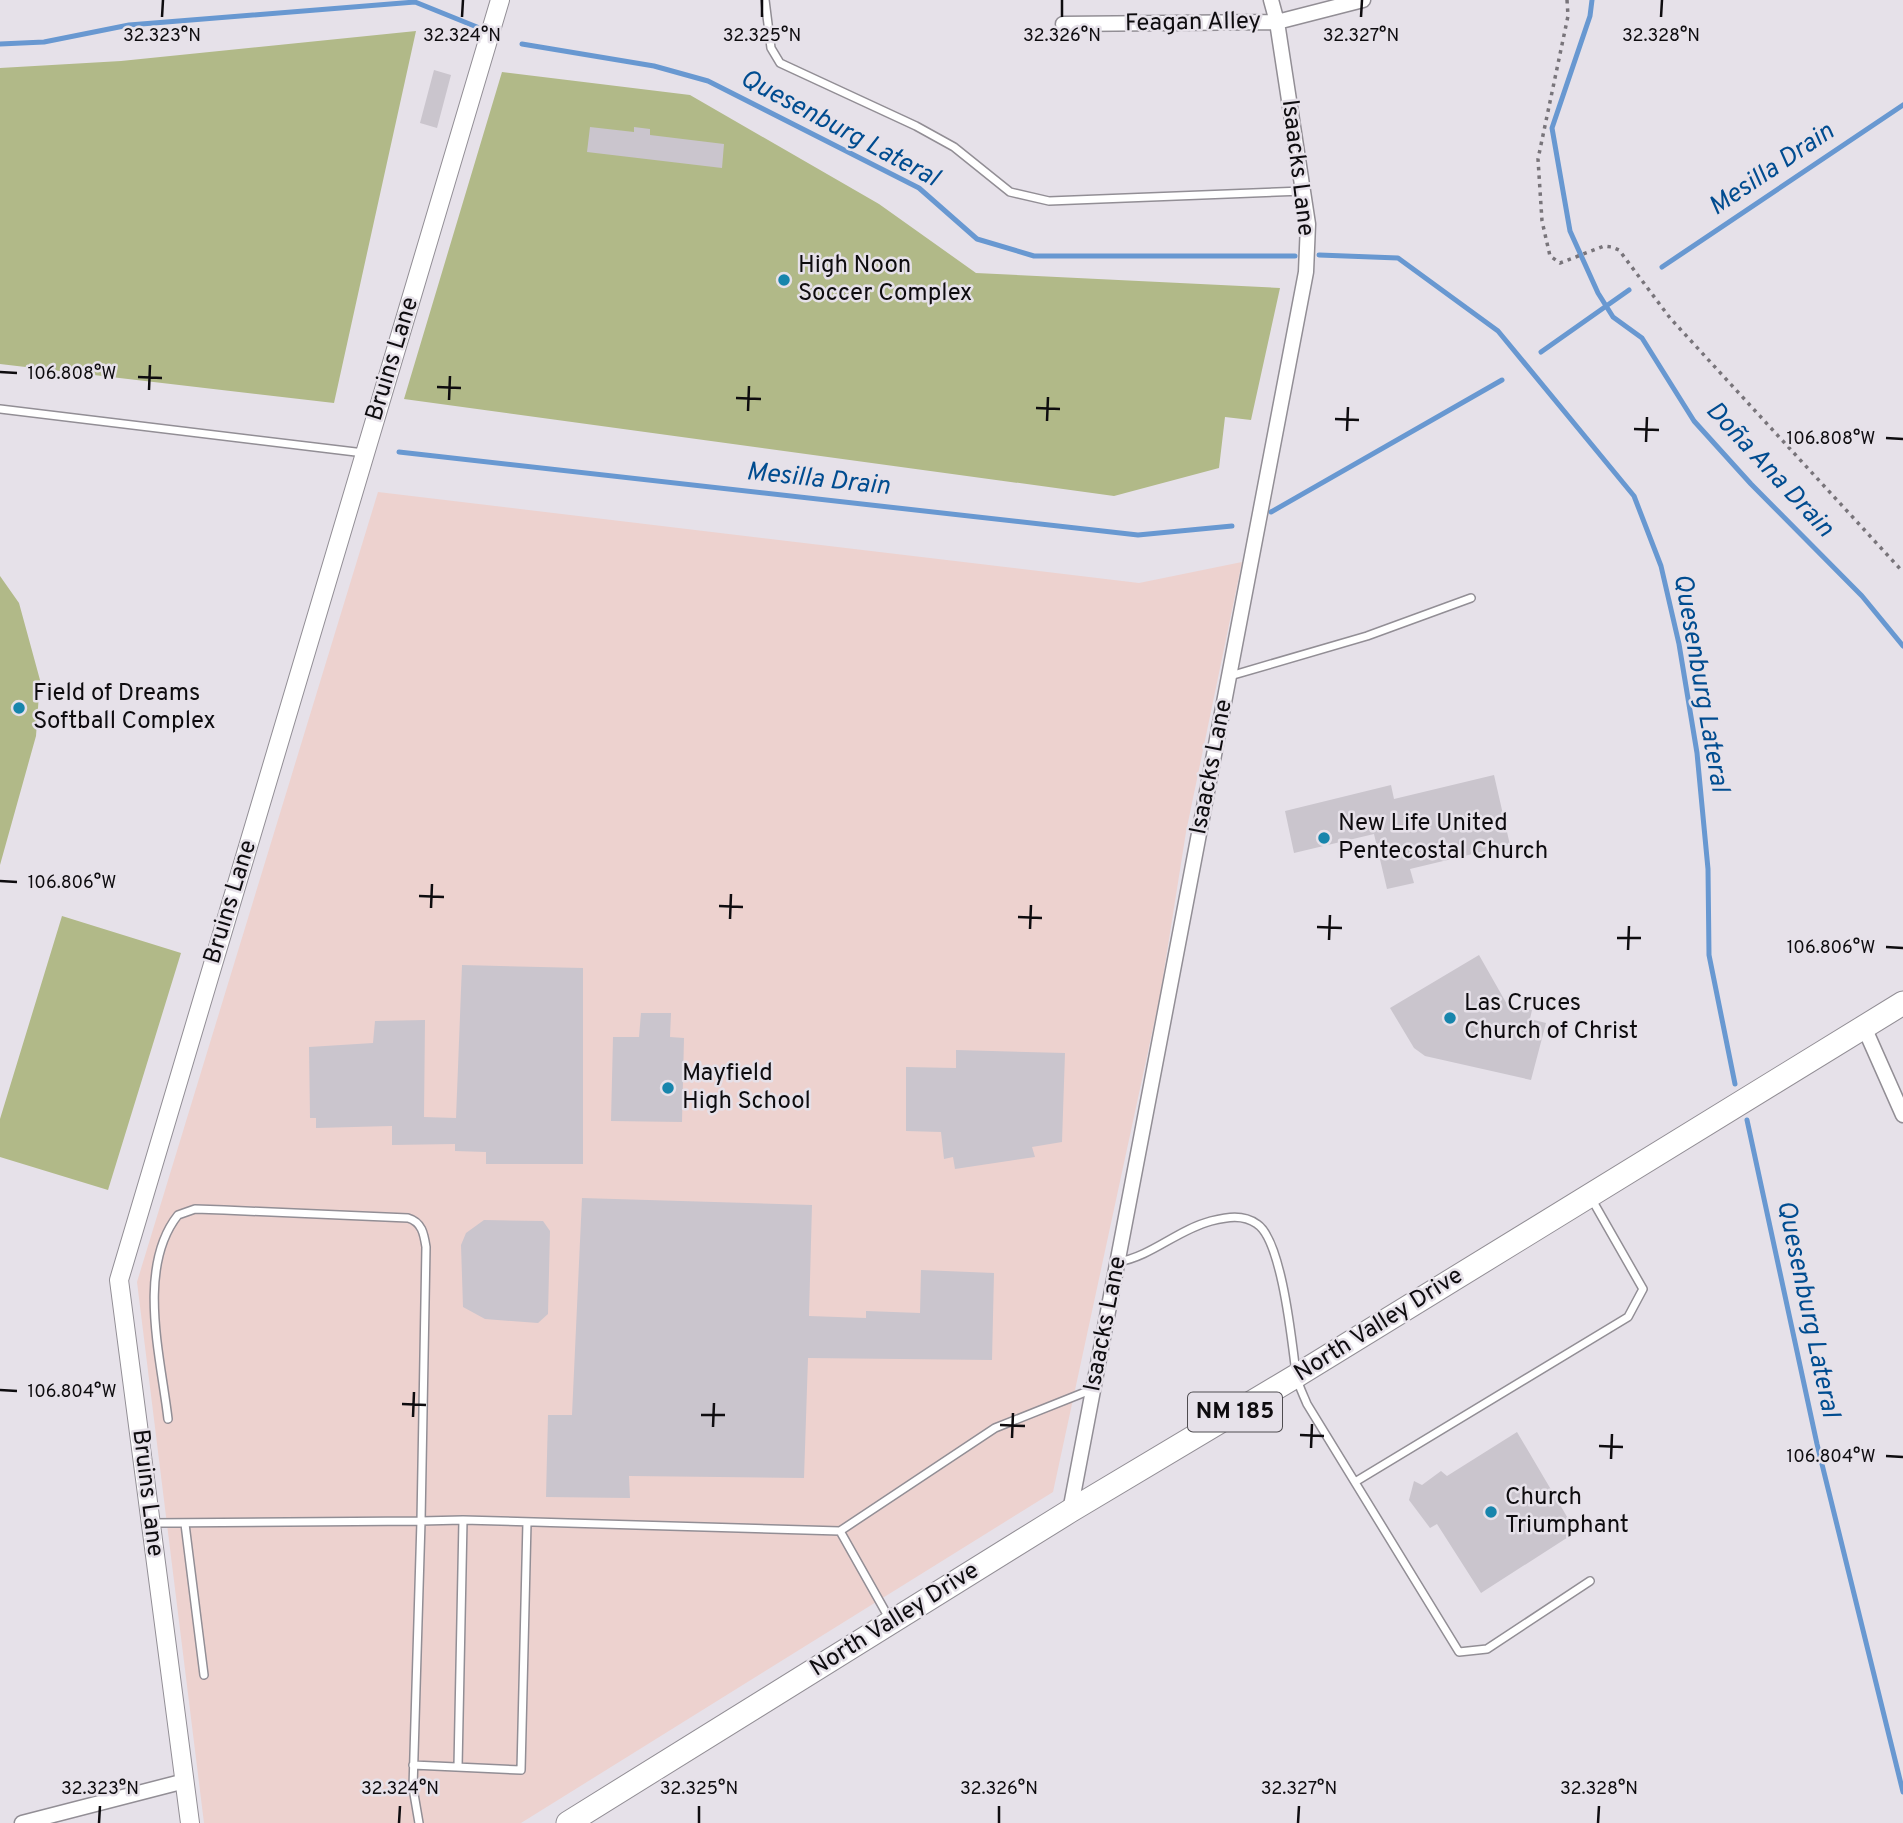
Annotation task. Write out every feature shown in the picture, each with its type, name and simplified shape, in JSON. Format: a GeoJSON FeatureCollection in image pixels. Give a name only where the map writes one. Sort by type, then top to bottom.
{"type":"FeatureCollection","features":[{"type":"Feature","properties":{"kind":"main road","name":"North Valley Drive"},"geometry":{"type":"LineString","coordinates":[[568,1823],[1070,1511],[1296,1376],[1903,1003]]}},
{"type":"Feature","properties":{"kind":"street","name":"Bruins Lane"},"geometry":{"type":"LineString","coordinates":[[190,1823],[119,1280],[500,0]]}},
{"type":"Feature","properties":{"kind":"street","name":"Isaacks Lane"},"geometry":{"type":"LineString","coordinates":[[1070,1511],[1303,289],[1308,225],[1277,22],[1271,0]]}},
{"type":"Feature","properties":{"kind":"street","name":"Feagan Alley"},"geometry":{"type":"LineString","coordinates":[[1063,24],[1277,22],[1363,0]]}},
{"type":"Feature","properties":{"kind":"street"},"geometry":{"type":"LineString","coordinates":[[1864,1027],[1903,1115]]}},
{"type":"Feature","properties":{"kind":"street"},"geometry":{"type":"LineString","coordinates":[[22,1823],[184,1781]]}},
{"type":"Feature","properties":{"kind":"lane"},"geometry":{"type":"LineString","coordinates":[[765,0],[771,48],[780,63],[916,126],[954,147],[1010,192],[1049,201],[1303,191]]}},
{"type":"Feature","properties":{"kind":"lane"},"geometry":{"type":"LineString","coordinates":[[0,409],[365,453]]}},
{"type":"Feature","properties":{"kind":"lane"},"geometry":{"type":"LineString","coordinates":[[1230,676],[1367,636],[1471,598]]}},
{"type":"Feature","properties":{"kind":"lane"},"geometry":{"type":"LineString","coordinates":[[1355,1482],[1628,1317],[1643,1289],[1589,1195]]}},
{"type":"Feature","properties":{"kind":"lane"},"geometry":{"type":"LineString","coordinates":[[168,1419],[156,1321],[155,1282],[163,1241],[178,1215],[195,1209],[215,1209],[408,1217],[420,1225],[426,1247],[413,1765],[414,1802],[419,1823]]}},
{"type":"Feature","properties":{"kind":"lane"},"geometry":{"type":"LineString","coordinates":[[1118,1262],[1134,1259],[1207,1222],[1242,1217],[1260,1225],[1271,1246],[1282,1283],[1293,1338],[1296,1376],[1307,1404],[1459,1652],[1486,1649],[1590,1581]]}},
{"type":"Feature","properties":{"kind":"lane"},"geometry":{"type":"LineString","coordinates":[[151,1523],[463,1520],[840,1531],[995,1428],[1093,1388]]}},
{"type":"Feature","properties":{"kind":"lane"},"geometry":{"type":"LineString","coordinates":[[458,1767],[463,1520]]}},
{"type":"Feature","properties":{"kind":"lane"},"geometry":{"type":"LineString","coordinates":[[413,1765],[521,1770],[527,1522]]}},
{"type":"Feature","properties":{"kind":"lane"},"geometry":{"type":"LineString","coordinates":[[185,1524],[204,1675]]}},
{"type":"Feature","properties":{"kind":"lane"},"geometry":{"type":"LineString","coordinates":[[840,1531],[891,1622]]}},
{"type":"Feature","properties":{"kind":"path"},"geometry":{"type":"LineString","coordinates":[[1567,0],[1567,16],[1538,159],[1542,221],[1548,250],[1556,262],[1565,263],[1604,246],[1619,250],[1670,318],[1903,572]]}},
{"type":"Feature","properties":{"kind":"shaded area","name":"Mayfield High School"},"geometry":{"type":"Polygon","coordinates":[[[378,492],[1139,583],[1242,562],[1186,832],[1160,996],[1053,1492],[521,1823],[204,1823],[137,1282],[378,492]]]}},
{"type":"Feature","properties":{"kind":"green space"},"geometry":{"type":"Polygon","coordinates":[[[416,31],[334,403],[0,364],[0,68],[121,61],[416,31]]]}},
{"type":"Feature","properties":{"kind":"green space","name":"High Noon Soccer Complex"},"geometry":{"type":"Polygon","coordinates":[[[502,72],[690,95],[879,204],[976,273],[1280,288],[1251,420],[1225,417],[1219,468],[1114,496],[404,399],[502,72]]]}},
{"type":"Feature","properties":{"kind":"green space","name":"Field of Dreams Softball Complex"},"geometry":{"type":"Polygon","coordinates":[[[0,576],[19,603],[40,680],[36,736],[0,865],[0,576]]]}},
{"type":"Feature","properties":{"kind":"green space"},"geometry":{"type":"Polygon","coordinates":[[[62,916],[181,953],[108,1190],[0,1157],[0,1119],[62,916]]]}},
{"type":"Feature","properties":{"kind":"building"},"geometry":{"type":"Polygon","coordinates":[[[434,70],[451,75],[437,128],[420,123],[434,70]]]}},
{"type":"Feature","properties":{"kind":"building"},"geometry":{"type":"Polygon","coordinates":[[[590,127],[634,132],[634,127],[650,129],[650,135],[724,144],[722,168],[587,152],[590,127]]]}},
{"type":"Feature","properties":{"kind":"building"},"geometry":{"type":"Polygon","coordinates":[[[1494,775],[1510,845],[1410,869],[1414,883],[1387,889],[1374,834],[1294,853],[1285,811],[1391,785],[1394,799],[1494,775]]]}},
{"type":"Feature","properties":{"kind":"building","name":"Las Cruces Church of Christ"},"geometry":{"type":"Polygon","coordinates":[[[1479,955],[1508,1006],[1532,1010],[1530,1019],[1546,1023],[1531,1080],[1425,1056],[1414,1048],[1390,1008],[1479,955]]]}},
{"type":"Feature","properties":{"kind":"building"},"geometry":{"type":"Polygon","coordinates":[[[462,965],[583,968],[583,1164],[486,1164],[486,1152],[455,1151],[455,1144],[392,1145],[392,1126],[316,1128],[316,1118],[310,1118],[309,1047],[373,1043],[375,1021],[425,1020],[424,1117],[456,1118],[462,965]]]}},
{"type":"Feature","properties":{"kind":"building"},"geometry":{"type":"Polygon","coordinates":[[[641,1013],[671,1013],[670,1037],[684,1038],[682,1122],[611,1121],[613,1037],[639,1037],[641,1013]]]}},
{"type":"Feature","properties":{"kind":"building"},"geometry":{"type":"Polygon","coordinates":[[[956,1050],[1065,1053],[1062,1142],[1032,1147],[1035,1157],[955,1169],[953,1157],[944,1159],[941,1132],[906,1131],[906,1067],[956,1068],[956,1050]]]}},
{"type":"Feature","properties":{"kind":"building"},"geometry":{"type":"Polygon","coordinates":[[[582,1198],[812,1205],[809,1316],[866,1318],[866,1311],[920,1313],[921,1270],[994,1273],[992,1360],[808,1358],[804,1478],[629,1476],[630,1498],[546,1497],[548,1415],[572,1415],[582,1198]]]}},
{"type":"Feature","properties":{"kind":"building"},"geometry":{"type":"Polygon","coordinates":[[[484,1220],[543,1221],[550,1231],[548,1314],[538,1323],[485,1319],[463,1307],[461,1245],[466,1233],[484,1220]]]}},
{"type":"Feature","properties":{"kind":"building","name":"Church Triumphant"},"geometry":{"type":"Polygon","coordinates":[[[1517,1432],[1576,1532],[1481,1593],[1437,1524],[1430,1528],[1409,1500],[1414,1481],[1422,1485],[1441,1471],[1447,1476],[1517,1432]]]}},
{"type":"Feature","properties":{"kind":"waterway","name":"Doña Ana Drain"},"geometry":{"type":"LineString","coordinates":[[1592,0],[1590,16],[1552,128],[1570,231],[1598,293],[1613,317],[1642,338],[1694,421],[1751,484],[1862,596],[1903,646]]}},
{"type":"Feature","properties":{"kind":"waterway","name":"Quesenburg Lateral"},"geometry":{"type":"LineString","coordinates":[[0,44],[44,42],[129,25],[415,2],[477,27]]}},
{"type":"Feature","properties":{"kind":"waterway","name":"Quesenburg Lateral"},"geometry":{"type":"LineString","coordinates":[[522,44],[654,66],[708,81],[919,188],[977,239],[1034,256],[1295,256]]}},
{"type":"Feature","properties":{"kind":"waterway","name":"Mesilla Drain"},"geometry":{"type":"LineString","coordinates":[[1662,267],[1903,105]]}},
{"type":"Feature","properties":{"kind":"waterway","name":"Quesenburg Lateral"},"geometry":{"type":"LineString","coordinates":[[1319,255],[1398,258],[1498,331],[1634,496],[1661,566],[1679,644],[1697,753],[1708,869],[1709,955],[1735,1084]]}},
{"type":"Feature","properties":{"kind":"waterway","name":"Mesilla Drain"},"geometry":{"type":"LineString","coordinates":[[1541,352],[1629,290]]}},
{"type":"Feature","properties":{"kind":"waterway","name":"Mesilla Drain"},"geometry":{"type":"LineString","coordinates":[[1271,512],[1502,380]]}},
{"type":"Feature","properties":{"kind":"waterway","name":"Mesilla Drain"},"geometry":{"type":"LineString","coordinates":[[399,452],[1138,535],[1232,526]]}},
{"type":"Feature","properties":{"kind":"waterway","name":"Quesenburg Lateral"},"geometry":{"type":"LineString","coordinates":[[1747,1120],[1817,1444],[1903,1792]]}},
{"type":"Feature","properties":{"kind":"place","name":"High Noon Soccer Complex"},"geometry":{"type":"Point","coordinates":[784,280]}},
{"type":"Feature","properties":{"kind":"place","name":"Field of Dreams Softball Complex"},"geometry":{"type":"Point","coordinates":[19,708]}},
{"type":"Feature","properties":{"kind":"place","name":"New Life United Pentecostal Church"},"geometry":{"type":"Point","coordinates":[1324,838]}},
{"type":"Feature","properties":{"kind":"place","name":"Las Cruces Church of Christ"},"geometry":{"type":"Point","coordinates":[1450,1018]}},
{"type":"Feature","properties":{"kind":"place","name":"Mayfield High School"},"geometry":{"type":"Point","coordinates":[668,1088]}},
{"type":"Feature","properties":{"kind":"place","name":"Church Triumphant"},"geometry":{"type":"Point","coordinates":[1491,1512]}}]}
